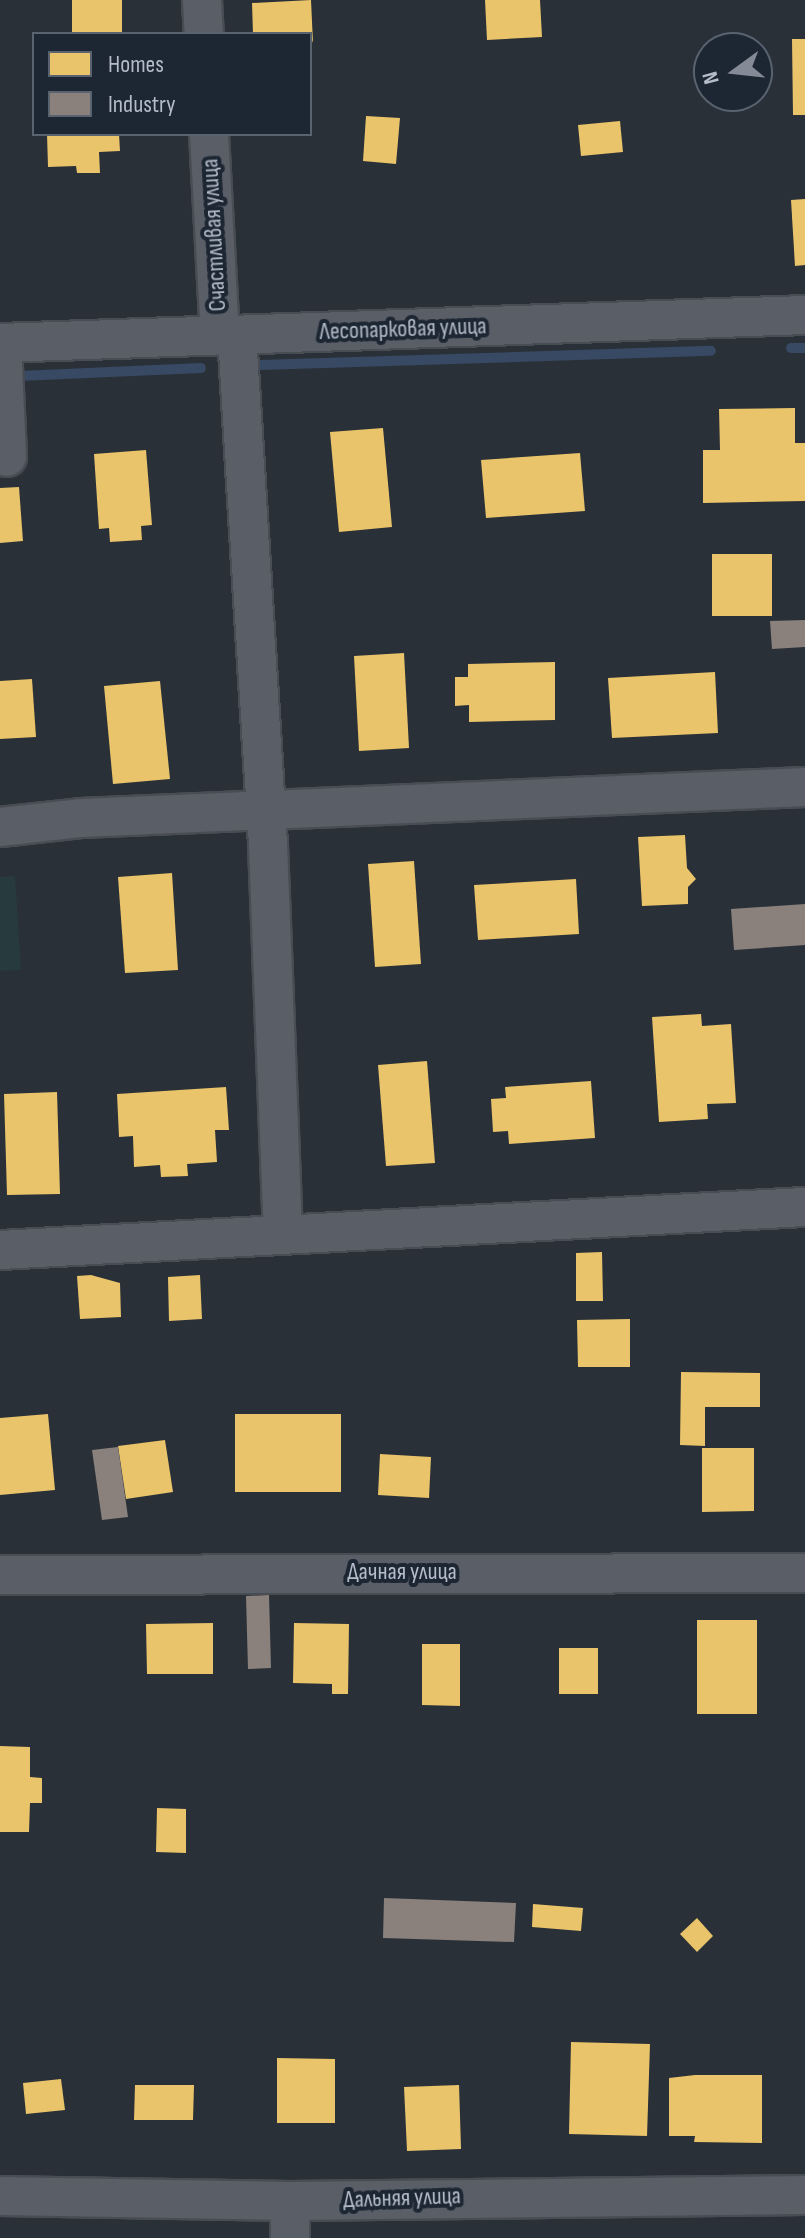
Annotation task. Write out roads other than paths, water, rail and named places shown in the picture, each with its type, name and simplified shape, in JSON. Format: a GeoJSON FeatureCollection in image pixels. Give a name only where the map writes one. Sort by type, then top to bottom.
{"type":"FeatureCollection","features":[{"type":"Feature","properties":{"kind":"street"},"geometry":{"type":"LineString","coordinates":[[202,0],[204,32]]}},
{"type":"Feature","properties":{"kind":"street","name":"Счастливая улица"},"geometry":{"type":"LineString","coordinates":[[209,136],[265,813],[283,1234]]}},
{"type":"Feature","properties":{"kind":"street","name":"Лесопарковая улица"},"geometry":{"type":"LineString","coordinates":[[1,343],[805,315]]}},
{"type":"Feature","properties":{"kind":"street"},"geometry":{"type":"LineString","coordinates":[[1,343],[7,457]]}},
{"type":"Feature","properties":{"kind":"street"},"geometry":{"type":"LineString","coordinates":[[0,827],[81,818],[265,813],[805,787]]}},
{"type":"Feature","properties":{"kind":"street"},"geometry":{"type":"LineString","coordinates":[[0,1250],[805,1207]]}},
{"type":"Feature","properties":{"kind":"street","name":"Дачная улица"},"geometry":{"type":"LineString","coordinates":[[0,1575],[805,1573]]}},
{"type":"Feature","properties":{"kind":"street","name":"Дальняя улица"},"geometry":{"type":"LineString","coordinates":[[0,2196],[290,2219],[805,2195]]}},
{"type":"Feature","properties":{"kind":"waterway"},"geometry":{"type":"LineString","coordinates":[[791,348],[805,348]]}},
{"type":"Feature","properties":{"kind":"waterway"},"geometry":{"type":"LineString","coordinates":[[260,365],[711,351]]}},
{"type":"Feature","properties":{"kind":"waterway"},"geometry":{"type":"LineString","coordinates":[[19,376],[201,368]]}}]}
